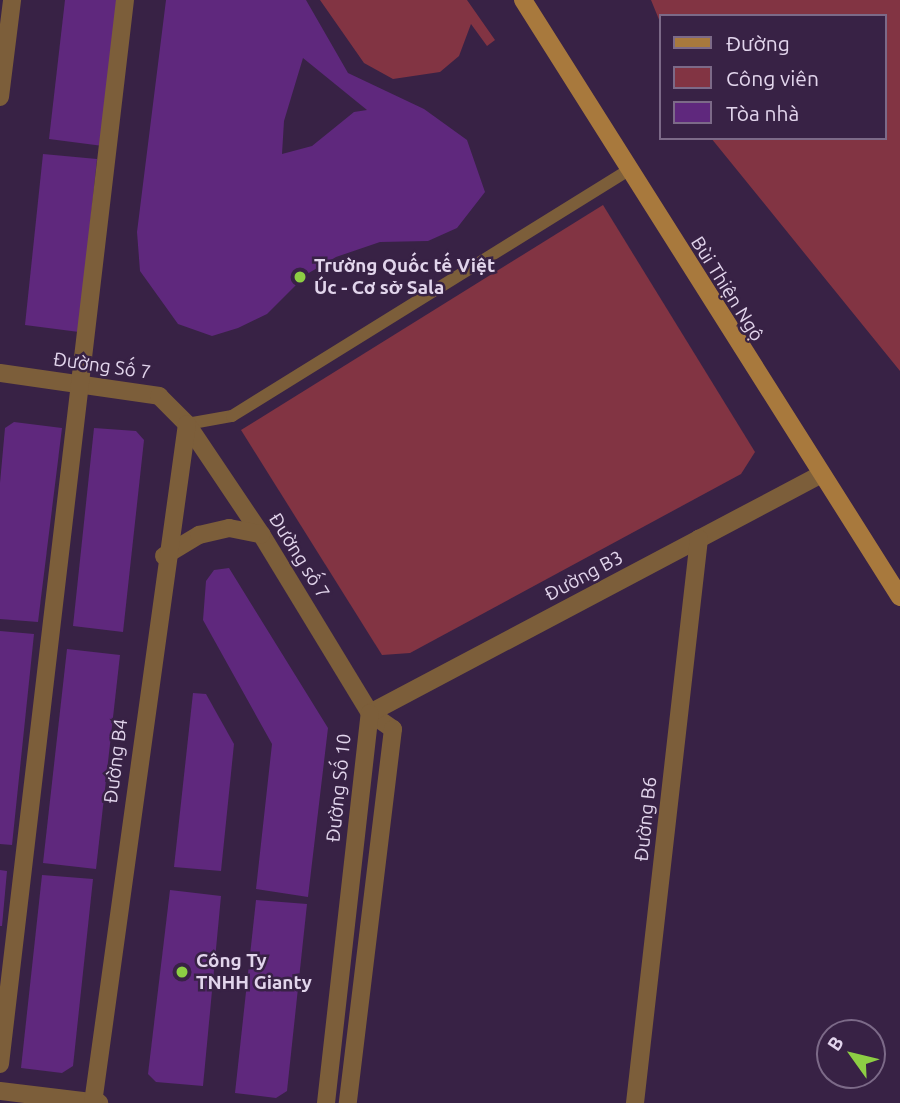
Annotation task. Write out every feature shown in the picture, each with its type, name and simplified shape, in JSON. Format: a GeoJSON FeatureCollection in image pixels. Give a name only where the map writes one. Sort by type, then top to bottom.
{"type":"FeatureCollection","features":[{"type":"Feature","properties":{"kind":"street"},"geometry":{"type":"LineString","coordinates":[[0,97],[12,0]]}},
{"type":"Feature","properties":{"kind":"street"},"geometry":{"type":"LineString","coordinates":[[0,1064],[83,383],[125,0]]}},
{"type":"Feature","properties":{"kind":"street","name":"Bùi Thiện Ngộ"},"geometry":{"type":"LineString","coordinates":[[523,0],[818,476],[900,597]]}},
{"type":"Feature","properties":{"kind":"street","name":"Đường Số 7"},"geometry":{"type":"LineString","coordinates":[[0,373],[159,396],[187,424]]}},
{"type":"Feature","properties":{"kind":"street","name":"Đường số 7"},"geometry":{"type":"LineString","coordinates":[[187,424],[261,534],[370,713]]}},
{"type":"Feature","properties":{"kind":"street","name":"Đường B4"},"geometry":{"type":"LineString","coordinates":[[95,1103],[164,556],[187,424]]}},
{"type":"Feature","properties":{"kind":"street","name":"Đường B3"},"geometry":{"type":"LineString","coordinates":[[370,713],[818,476]]}},
{"type":"Feature","properties":{"kind":"street"},"geometry":{"type":"LineString","coordinates":[[164,556],[200,535],[229,528],[261,534]]}},
{"type":"Feature","properties":{"kind":"street","name":"Đường B6"},"geometry":{"type":"LineString","coordinates":[[635,1103],[699,539]]}},
{"type":"Feature","properties":{"kind":"street","name":"Đường Số 10"},"geometry":{"type":"LineString","coordinates":[[326,1103],[370,713],[393,729],[348,1103]]}},
{"type":"Feature","properties":{"kind":"street"},"geometry":{"type":"LineString","coordinates":[[0,1091],[95,1103]]}},
{"type":"Feature","properties":{"kind":"lane"},"geometry":{"type":"LineString","coordinates":[[187,424],[232,416],[628,170]]}},
{"type":"Feature","properties":{"kind":"green space"},"geometry":{"type":"Polygon","coordinates":[[[320,0],[467,0],[495,40],[487,46],[471,24],[459,56],[440,72],[393,79],[364,63],[320,0]]]}},
{"type":"Feature","properties":{"kind":"green space"},"geometry":{"type":"Polygon","coordinates":[[[651,0],[900,0],[900,371],[713,140],[886,140],[886,14],[659,14],[659,20],[651,0]]]}},
{"type":"Feature","properties":{"kind":"green space"},"geometry":{"type":"Polygon","coordinates":[[[603,205],[755,452],[741,474],[410,653],[382,655],[241,430],[603,205]]]}},
{"type":"Feature","properties":{"kind":"building"},"geometry":{"type":"Polygon","coordinates":[[[65,0],[118,0],[103,146],[49,139],[65,0]]]}},
{"type":"Feature","properties":{"kind":"building"},"geometry":{"type":"Polygon","coordinates":[[[166,0],[306,0],[348,73],[424,109],[467,140],[485,192],[457,228],[428,241],[380,242],[336,257],[307,274],[267,314],[238,328],[212,336],[178,324],[140,271],[137,232],[166,0]],[[303,58],[284,121],[282,154],[312,146],[354,112],[367,110],[303,58]]]}},
{"type":"Feature","properties":{"kind":"building"},"geometry":{"type":"Polygon","coordinates":[[[43,154],[97,159],[79,332],[25,325],[43,154]]]}},
{"type":"Feature","properties":{"kind":"building"},"geometry":{"type":"Polygon","coordinates":[[[14,422],[62,428],[38,622],[0,619],[0,483],[5,428],[14,422]]]}},
{"type":"Feature","properties":{"kind":"building"},"geometry":{"type":"Polygon","coordinates":[[[94,428],[136,431],[144,440],[123,632],[73,626],[94,428]]]}},
{"type":"Feature","properties":{"kind":"building"},"geometry":{"type":"Polygon","coordinates":[[[229,568],[328,728],[308,897],[256,889],[272,744],[203,620],[206,581],[214,570],[229,568]]]}},
{"type":"Feature","properties":{"kind":"building"},"geometry":{"type":"Polygon","coordinates":[[[0,631],[34,634],[12,845],[0,844],[0,631]]]}},
{"type":"Feature","properties":{"kind":"building"},"geometry":{"type":"Polygon","coordinates":[[[67,649],[120,655],[96,869],[43,863],[67,649]]]}},
{"type":"Feature","properties":{"kind":"building"},"geometry":{"type":"Polygon","coordinates":[[[193,693],[206,694],[234,744],[221,871],[174,867],[193,693]]]}},
{"type":"Feature","properties":{"kind":"building"},"geometry":{"type":"Polygon","coordinates":[[[0,870],[7,871],[2,926],[0,926],[0,870]]]}},
{"type":"Feature","properties":{"kind":"building"},"geometry":{"type":"Polygon","coordinates":[[[42,875],[93,879],[73,1066],[62,1073],[21,1068],[42,875]]]}},
{"type":"Feature","properties":{"kind":"building"},"geometry":{"type":"Polygon","coordinates":[[[170,890],[221,896],[203,1086],[156,1082],[148,1074],[170,890]]]}},
{"type":"Feature","properties":{"kind":"building"},"geometry":{"type":"Polygon","coordinates":[[[256,900],[307,904],[287,1091],[276,1098],[235,1093],[256,900]]]}},
{"type":"Feature","properties":{"kind":"place","name":"Trường Quốc tế Việt Úc - Cơ sở Sala"},"geometry":{"type":"Point","coordinates":[300,277]}},
{"type":"Feature","properties":{"kind":"place","name":"Công Ty TNHH Gianty"},"geometry":{"type":"Point","coordinates":[182,972]}}]}
